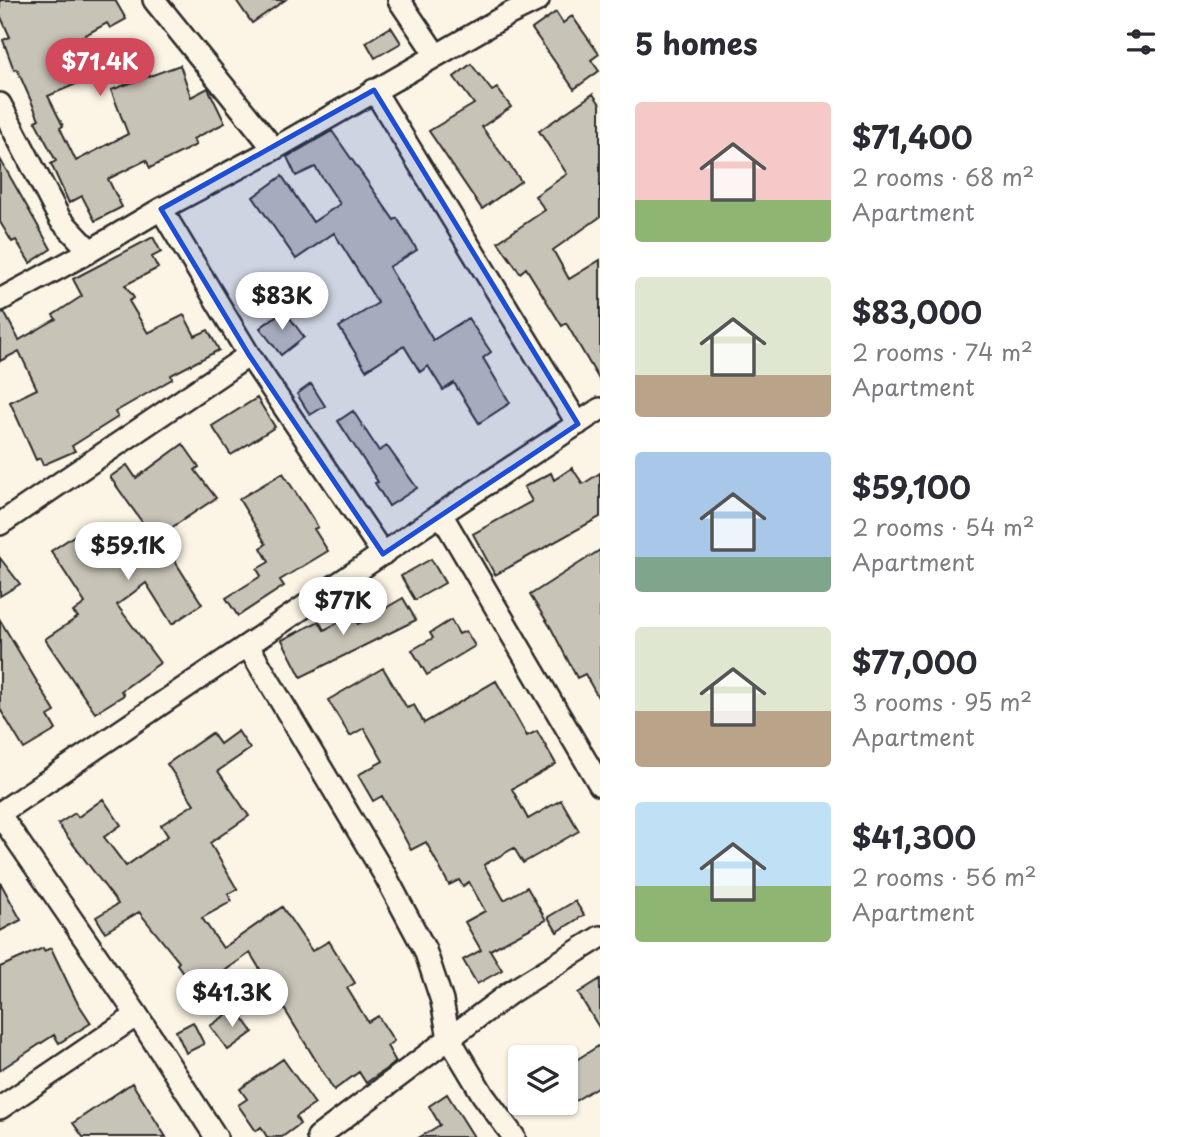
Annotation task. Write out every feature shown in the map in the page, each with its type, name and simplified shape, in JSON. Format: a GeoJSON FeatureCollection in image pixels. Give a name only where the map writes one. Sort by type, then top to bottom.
{"type":"FeatureCollection","features":[{"type":"Feature","properties":{"kind":"street"},"geometry":{"type":"LineString","coordinates":[[154,0],[274,149]]}},
{"type":"Feature","properties":{"kind":"street"},"geometry":{"type":"LineString","coordinates":[[399,0],[436,55]]}},
{"type":"Feature","properties":{"kind":"street"},"geometry":{"type":"LineString","coordinates":[[0,300],[538,0]]}},
{"type":"Feature","properties":{"kind":"street"},"geometry":{"type":"LineString","coordinates":[[374,90],[578,424]]}},
{"type":"Feature","properties":{"kind":"street"},"geometry":{"type":"LineString","coordinates":[[0,104],[60,219],[90,251]]}},
{"type":"Feature","properties":{"kind":"street"},"geometry":{"type":"LineString","coordinates":[[161,209],[249,355],[383,554]]}},
{"type":"Feature","properties":{"kind":"street"},"geometry":{"type":"LineString","coordinates":[[0,524],[249,355]]}},
{"type":"Feature","properties":{"kind":"street"},"geometry":{"type":"LineString","coordinates":[[216,1137],[137,1015],[0,814],[600,409]]}},
{"type":"Feature","properties":{"kind":"street"},"geometry":{"type":"LineString","coordinates":[[441,514],[600,785]]}},
{"type":"Feature","properties":{"kind":"street"},"geometry":{"type":"LineString","coordinates":[[248,646],[379,865],[425,950],[442,1001],[449,1038],[483,1096],[514,1137]]}},
{"type":"Feature","properties":{"kind":"street"},"geometry":{"type":"LineString","coordinates":[[318,1137],[511,992],[600,937]]}},
{"type":"Feature","properties":{"kind":"street"},"geometry":{"type":"LineString","coordinates":[[0,1108],[137,1015]]}},
{"type":"Feature","properties":{"kind":"highlighted area"},"geometry":{"type":"Polygon","coordinates":[[[374,90],[578,424],[383,554],[249,355],[161,209],[374,90]]]}},
{"type":"Feature","properties":{"kind":"building"},"geometry":{"type":"Polygon","coordinates":[[[0,0],[115,0],[126,19],[110,28],[107,23],[67,45],[83,81],[48,96],[76,161],[128,134],[111,90],[180,65],[191,97],[208,88],[225,123],[193,139],[196,145],[150,168],[146,160],[108,179],[122,207],[95,221],[82,196],[69,203],[51,164],[56,161],[35,121],[39,119],[17,69],[14,70],[3,40],[10,37],[0,15],[0,0]]]}},
{"type":"Feature","properties":{"kind":"building"},"geometry":{"type":"Polygon","coordinates":[[[236,0],[285,0],[252,23],[236,0]]]}},
{"type":"Feature","properties":{"kind":"building"},"geometry":{"type":"Polygon","coordinates":[[[556,12],[563,23],[572,16],[599,54],[591,60],[599,71],[574,89],[532,29],[556,12]]]}},
{"type":"Feature","properties":{"kind":"building"},"geometry":{"type":"Polygon","coordinates":[[[391,27],[401,43],[375,58],[366,42],[391,27]]]}},
{"type":"Feature","properties":{"kind":"building"},"geometry":{"type":"Polygon","coordinates":[[[471,64],[492,91],[497,88],[511,107],[482,127],[521,181],[482,209],[429,131],[474,104],[454,77],[471,64]]]}},
{"type":"Feature","properties":{"kind":"building"},"geometry":{"type":"Polygon","coordinates":[[[593,94],[600,104],[600,217],[553,250],[569,279],[600,260],[600,381],[566,323],[562,326],[526,268],[520,273],[498,242],[545,210],[535,196],[567,174],[539,131],[593,94]]]}},
{"type":"Feature","properties":{"kind":"building"},"geometry":{"type":"Polygon","coordinates":[[[332,131],[394,220],[397,218],[417,250],[389,267],[433,340],[468,318],[491,352],[483,358],[510,403],[479,423],[454,383],[443,390],[428,366],[420,372],[404,346],[366,370],[339,327],[378,303],[334,233],[296,259],[253,197],[282,176],[313,222],[340,204],[315,167],[296,176],[287,157],[332,131]]]}},
{"type":"Feature","properties":{"kind":"building"},"geometry":{"type":"Polygon","coordinates":[[[0,159],[51,249],[30,263],[16,240],[12,242],[0,222],[0,159]]]}},
{"type":"Feature","properties":{"kind":"building"},"geometry":{"type":"Polygon","coordinates":[[[153,237],[161,252],[152,257],[158,268],[125,285],[134,298],[129,301],[148,333],[184,315],[195,336],[208,330],[219,350],[171,375],[172,379],[115,412],[118,417],[72,446],[75,451],[43,465],[40,458],[36,460],[10,402],[37,389],[19,351],[0,361],[0,313],[4,312],[19,340],[56,319],[53,315],[82,296],[73,279],[153,237]]]}},
{"type":"Feature","properties":{"kind":"building"},"geometry":{"type":"Polygon","coordinates":[[[284,310],[304,337],[281,355],[260,328],[284,310]]]}},
{"type":"Feature","properties":{"kind":"building"},"geometry":{"type":"Polygon","coordinates":[[[311,384],[325,406],[310,415],[297,394],[311,384]]]}},
{"type":"Feature","properties":{"kind":"building"},"geometry":{"type":"Polygon","coordinates":[[[257,398],[275,427],[231,455],[212,426],[257,398]]]}},
{"type":"Feature","properties":{"kind":"building"},"geometry":{"type":"Polygon","coordinates":[[[353,411],[379,451],[387,446],[417,488],[389,506],[375,483],[378,482],[338,421],[353,411]]]}},
{"type":"Feature","properties":{"kind":"building"},"geometry":{"type":"Polygon","coordinates":[[[183,444],[199,467],[195,470],[216,498],[159,536],[202,604],[172,624],[146,583],[117,605],[160,663],[121,691],[124,695],[95,713],[45,639],[78,617],[73,612],[85,603],[51,551],[83,530],[87,536],[92,533],[112,562],[152,536],[110,477],[127,465],[136,478],[183,444]]]}},
{"type":"Feature","properties":{"kind":"building"},"geometry":{"type":"Polygon","coordinates":[[[572,468],[583,484],[600,473],[600,517],[495,575],[473,534],[532,501],[524,487],[551,473],[554,480],[572,468]]]}},
{"type":"Feature","properties":{"kind":"building"},"geometry":{"type":"Polygon","coordinates":[[[283,473],[318,527],[314,529],[328,551],[280,580],[284,586],[238,616],[226,598],[261,576],[257,569],[269,562],[261,548],[266,544],[239,499],[283,473]]]}},
{"type":"Feature","properties":{"kind":"building"},"geometry":{"type":"Polygon","coordinates":[[[600,550],[600,701],[585,674],[577,678],[530,595],[600,550]]]}},
{"type":"Feature","properties":{"kind":"building"},"geometry":{"type":"Polygon","coordinates":[[[0,558],[20,584],[0,596],[0,558]]]}},
{"type":"Feature","properties":{"kind":"building"},"geometry":{"type":"Polygon","coordinates":[[[431,559],[445,583],[415,600],[401,576],[431,559]]]}},
{"type":"Feature","properties":{"kind":"building"},"geometry":{"type":"Polygon","coordinates":[[[403,598],[416,620],[301,677],[282,640],[319,621],[324,630],[353,615],[358,624],[403,598]]]}},
{"type":"Feature","properties":{"kind":"building"},"geometry":{"type":"Polygon","coordinates":[[[0,620],[55,712],[48,716],[56,730],[24,749],[0,709],[0,620]]]}},
{"type":"Feature","properties":{"kind":"building"},"geometry":{"type":"Polygon","coordinates":[[[451,620],[459,634],[466,631],[475,646],[427,675],[412,650],[433,638],[430,633],[451,620]]]}},
{"type":"Feature","properties":{"kind":"building"},"geometry":{"type":"Polygon","coordinates":[[[383,668],[407,708],[414,705],[424,723],[496,681],[527,736],[537,731],[556,764],[512,789],[528,819],[561,800],[579,831],[523,863],[514,848],[484,865],[504,900],[527,887],[546,920],[490,950],[502,970],[477,984],[463,960],[481,950],[465,922],[485,911],[469,882],[463,886],[459,880],[449,885],[426,842],[411,850],[382,796],[373,801],[358,775],[383,761],[364,728],[350,736],[328,700],[383,668]]]}},
{"type":"Feature","properties":{"kind":"building"},"geometry":{"type":"Polygon","coordinates":[[[238,731],[250,749],[218,771],[249,816],[210,843],[237,889],[228,894],[232,901],[202,918],[223,948],[282,907],[312,951],[329,941],[355,983],[347,988],[368,1022],[378,1016],[394,1041],[387,1046],[396,1062],[366,1083],[359,1072],[334,1090],[250,953],[196,991],[177,964],[179,962],[139,912],[105,932],[96,917],[118,904],[58,824],[75,813],[78,817],[103,799],[121,825],[104,837],[126,866],[168,836],[161,825],[194,804],[167,764],[212,733],[220,744],[238,731]]]}},
{"type":"Feature","properties":{"kind":"building"},"geometry":{"type":"Polygon","coordinates":[[[0,882],[21,920],[0,931],[0,882]]]}},
{"type":"Feature","properties":{"kind":"building"},"geometry":{"type":"Polygon","coordinates":[[[575,901],[584,915],[557,932],[548,917],[575,901]]]}},
{"type":"Feature","properties":{"kind":"building"},"geometry":{"type":"Polygon","coordinates":[[[43,948],[44,951],[51,948],[76,1000],[91,1023],[59,1043],[54,1035],[0,1070],[0,967],[43,948]]]}},
{"type":"Feature","properties":{"kind":"building"},"geometry":{"type":"Polygon","coordinates":[[[600,979],[600,1029],[578,993],[600,979]]]}},
{"type":"Feature","properties":{"kind":"building"},"geometry":{"type":"Polygon","coordinates":[[[236,1008],[253,1032],[228,1050],[210,1026],[236,1008]]]}},
{"type":"Feature","properties":{"kind":"building"},"geometry":{"type":"Polygon","coordinates":[[[193,1022],[204,1044],[186,1053],[176,1031],[193,1022]]]}},
{"type":"Feature","properties":{"kind":"building"},"geometry":{"type":"Polygon","coordinates":[[[600,1045],[600,1085],[578,1099],[578,1059],[600,1045]]]}},
{"type":"Feature","properties":{"kind":"building"},"geometry":{"type":"Polygon","coordinates":[[[283,1059],[315,1104],[296,1117],[300,1124],[282,1137],[267,1137],[261,1127],[256,1131],[238,1105],[247,1099],[240,1089],[283,1059]]]}},
{"type":"Feature","properties":{"kind":"building"},"geometry":{"type":"Polygon","coordinates":[[[132,1083],[166,1137],[83,1137],[73,1123],[132,1083]]]}},
{"type":"Feature","properties":{"kind":"building"},"geometry":{"type":"Polygon","coordinates":[[[447,1094],[474,1137],[420,1137],[440,1125],[429,1106],[447,1094]]]}}]}
